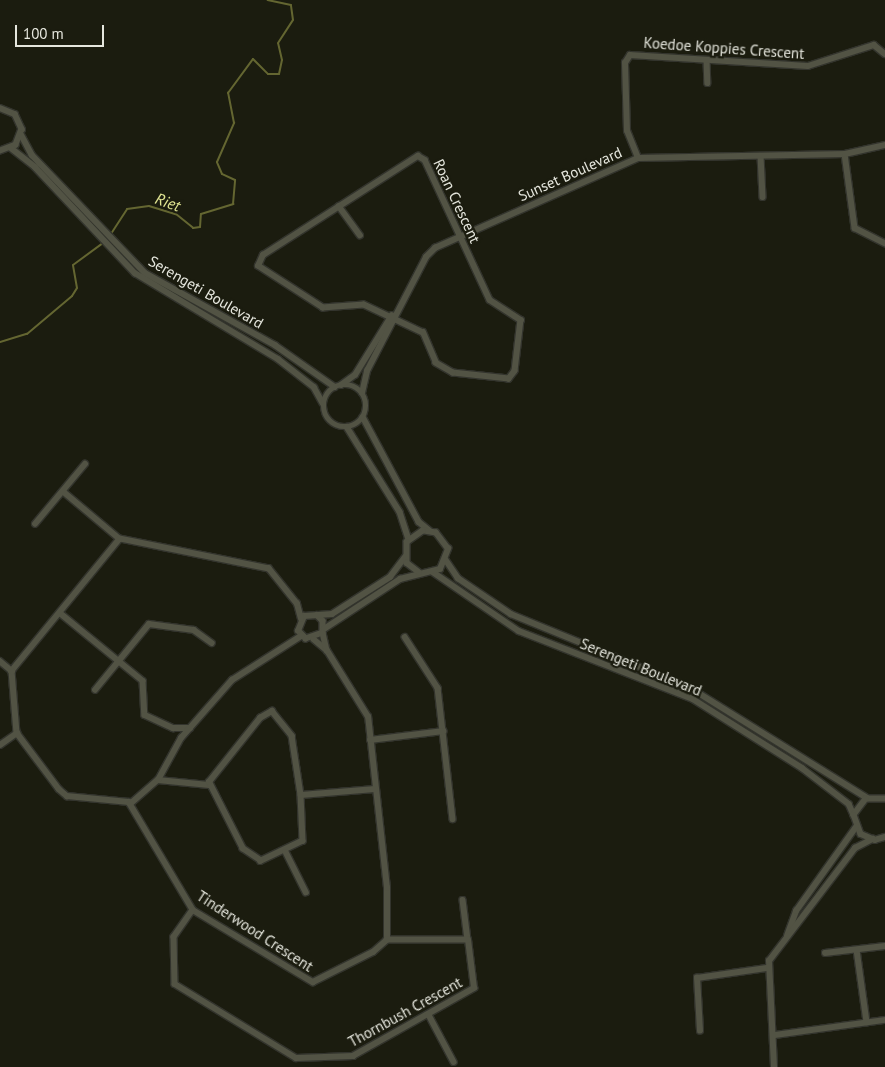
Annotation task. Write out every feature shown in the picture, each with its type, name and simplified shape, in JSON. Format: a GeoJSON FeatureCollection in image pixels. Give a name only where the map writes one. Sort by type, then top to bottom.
{"type":"FeatureCollection","features":[{"type":"Feature","properties":{"kind":"street","name":"Koedoe Koppies Crescent"},"geometry":{"type":"LineString","coordinates":[[638,158],[627,131],[627,58],[643,54],[707,60],[814,66],[874,46],[885,54]]}},
{"type":"Feature","properties":{"kind":"street"},"geometry":{"type":"LineString","coordinates":[[707,60],[708,82]]}},
{"type":"Feature","properties":{"kind":"street","name":"Serengeti Boulevard"},"geometry":{"type":"LineString","coordinates":[[0,108],[15,114],[32,155],[70,200],[119,253],[160,291],[278,359],[314,387],[323,403]]}},
{"type":"Feature","properties":{"kind":"street"},"geometry":{"type":"LineString","coordinates":[[0,151],[11,148],[22,134]]}},
{"type":"Feature","properties":{"kind":"street","name":"Sunset Boulevard"},"geometry":{"type":"LineString","coordinates":[[398,311],[426,257],[460,237],[638,158],[846,154],[885,145]]}},
{"type":"Feature","properties":{"kind":"street","name":"Serengeti Boulevard"},"geometry":{"type":"LineString","coordinates":[[11,148],[70,200]]}},
{"type":"Feature","properties":{"kind":"street"},"geometry":{"type":"LineString","coordinates":[[846,154],[855,228],[885,243]]}},
{"type":"Feature","properties":{"kind":"street","name":"Roan Crescent"},"geometry":{"type":"LineString","coordinates":[[390,317],[364,305],[323,308],[258,266],[263,255],[418,156],[425,160],[490,300],[521,320],[512,376],[500,380],[453,374],[436,363],[424,334],[396,320]]}},
{"type":"Feature","properties":{"kind":"street"},"geometry":{"type":"LineString","coordinates":[[760,156],[763,197]]}},
{"type":"Feature","properties":{"kind":"street"},"geometry":{"type":"LineString","coordinates":[[338,206],[360,235]]}},
{"type":"Feature","properties":{"kind":"street","name":"Serengeti Boulevard"},"geometry":{"type":"LineString","coordinates":[[119,253],[145,273],[274,345],[335,387]]}},
{"type":"Feature","properties":{"kind":"street"},"geometry":{"type":"LineString","coordinates":[[301,619],[315,615],[332,614],[395,572],[405,557],[409,540],[400,512],[347,427],[330,422],[323,403],[335,387],[355,375],[390,317],[398,311]]}},
{"type":"Feature","properties":{"kind":"street"},"geometry":{"type":"LineString","coordinates":[[314,640],[362,603],[418,572],[433,572],[446,560],[446,542],[419,522],[363,417],[366,403],[362,393],[367,371],[396,320],[398,311]]}},
{"type":"Feature","properties":{"kind":"street"},"geometry":{"type":"LineString","coordinates":[[390,317],[396,320]]}},
{"type":"Feature","properties":{"kind":"street"},"geometry":{"type":"LineString","coordinates":[[374,343],[381,346]]}},
{"type":"Feature","properties":{"kind":"street"},"geometry":{"type":"LineString","coordinates":[[341,385],[362,393]]}},
{"type":"Feature","properties":{"kind":"street"},"geometry":{"type":"LineString","coordinates":[[347,427],[363,417]]}},
{"type":"Feature","properties":{"kind":"street"},"geometry":{"type":"LineString","coordinates":[[35,524],[64,492],[85,464]]}},
{"type":"Feature","properties":{"kind":"street"},"geometry":{"type":"LineString","coordinates":[[64,492],[120,538],[269,569],[297,604],[315,615],[324,631],[327,651]]}},
{"type":"Feature","properties":{"kind":"street"},"geometry":{"type":"LineString","coordinates":[[409,540],[430,530]]}},
{"type":"Feature","properties":{"kind":"street"},"geometry":{"type":"LineString","coordinates":[[120,538],[12,671],[17,733],[62,793],[130,804],[158,780],[181,738],[232,680],[301,636],[314,640],[327,651],[365,709],[387,888],[386,940],[468,940],[463,900]]}},
{"type":"Feature","properties":{"kind":"street"},"geometry":{"type":"LineString","coordinates":[[405,557],[418,572]]}},
{"type":"Feature","properties":{"kind":"street","name":"Serengeti Boulevard"},"geometry":{"type":"LineString","coordinates":[[446,560],[458,578],[511,614],[690,687],[867,798]]}},
{"type":"Feature","properties":{"kind":"street","name":"Serengeti Boulevard"},"geometry":{"type":"LineString","coordinates":[[433,572],[519,630],[693,699],[802,768],[849,804],[854,815]]}},
{"type":"Feature","properties":{"kind":"street"},"geometry":{"type":"LineString","coordinates":[[358,596],[362,603]]}},
{"type":"Feature","properties":{"kind":"street"},"geometry":{"type":"LineString","coordinates":[[297,604],[301,619],[301,636]]}},
{"type":"Feature","properties":{"kind":"street"},"geometry":{"type":"LineString","coordinates":[[60,613],[143,681],[145,715],[173,728],[190,728]]}},
{"type":"Feature","properties":{"kind":"street"},"geometry":{"type":"LineString","coordinates":[[95,690],[152,622],[199,632],[212,643]]}},
{"type":"Feature","properties":{"kind":"street"},"geometry":{"type":"LineString","coordinates":[[405,637],[438,688],[454,819]]}},
{"type":"Feature","properties":{"kind":"street"},"geometry":{"type":"LineString","coordinates":[[0,661],[12,671]]}},
{"type":"Feature","properties":{"kind":"street"},"geometry":{"type":"LineString","coordinates":[[272,711],[292,736],[301,795],[304,838],[286,852],[266,861],[250,856],[209,785],[260,718],[272,711]]}},
{"type":"Feature","properties":{"kind":"street"},"geometry":{"type":"LineString","coordinates":[[173,728],[181,738]]}},
{"type":"Feature","properties":{"kind":"street"},"geometry":{"type":"LineString","coordinates":[[370,740],[443,731]]}},
{"type":"Feature","properties":{"kind":"street"},"geometry":{"type":"LineString","coordinates":[[0,745],[17,733]]}},
{"type":"Feature","properties":{"kind":"street"},"geometry":{"type":"LineString","coordinates":[[158,780],[209,785]]}},
{"type":"Feature","properties":{"kind":"street"},"geometry":{"type":"LineString","coordinates":[[301,795],[375,789]]}},
{"type":"Feature","properties":{"kind":"street"},"geometry":{"type":"LineString","coordinates":[[785,940],[801,904],[856,827],[854,815],[867,798],[883,796]]}},
{"type":"Feature","properties":{"kind":"street","name":"Tinderwood Crescent"},"geometry":{"type":"LineString","coordinates":[[130,804],[193,910],[310,982],[373,952],[386,940]]}},
{"type":"Feature","properties":{"kind":"street"},"geometry":{"type":"LineString","coordinates":[[856,827],[873,839]]}},
{"type":"Feature","properties":{"kind":"street"},"geometry":{"type":"LineString","coordinates":[[774,1067],[774,1035],[766,968],[855,848],[873,839],[885,837]]}},
{"type":"Feature","properties":{"kind":"street"},"geometry":{"type":"LineString","coordinates":[[286,852],[306,892]]}},
{"type":"Feature","properties":{"kind":"street"},"geometry":{"type":"LineString","coordinates":[[814,886],[822,892]]}},
{"type":"Feature","properties":{"kind":"street"},"geometry":{"type":"LineString","coordinates":[[801,904],[809,910]]}},
{"type":"Feature","properties":{"kind":"street","name":"Thornbush Crescent"},"geometry":{"type":"LineString","coordinates":[[193,910],[174,937],[172,974],[178,987],[289,1056],[302,1059],[353,1056],[429,1015],[476,986],[468,940]]}},
{"type":"Feature","properties":{"kind":"street"},"geometry":{"type":"LineString","coordinates":[[825,953],[885,946]]}},
{"type":"Feature","properties":{"kind":"street"},"geometry":{"type":"LineString","coordinates":[[857,950],[866,1022]]}},
{"type":"Feature","properties":{"kind":"street"},"geometry":{"type":"LineString","coordinates":[[700,1031],[697,978],[766,968]]}},
{"type":"Feature","properties":{"kind":"street"},"geometry":{"type":"LineString","coordinates":[[429,1015],[454,1062]]}},
{"type":"Feature","properties":{"kind":"street"},"geometry":{"type":"LineString","coordinates":[[774,1035],[885,1020]]}},
{"type":"Feature","properties":{"kind":"waterway","name":"Riet"},"geometry":{"type":"LineString","coordinates":[[0,342],[27,334],[72,296],[77,288],[73,265],[107,240],[127,209],[149,206],[176,214],[193,228],[200,227],[201,214],[233,204],[235,180],[222,174],[217,162],[234,123],[228,93],[253,59],[268,74],[279,74],[282,60],[278,43],[293,20],[291,5],[268,0]]}}]}
